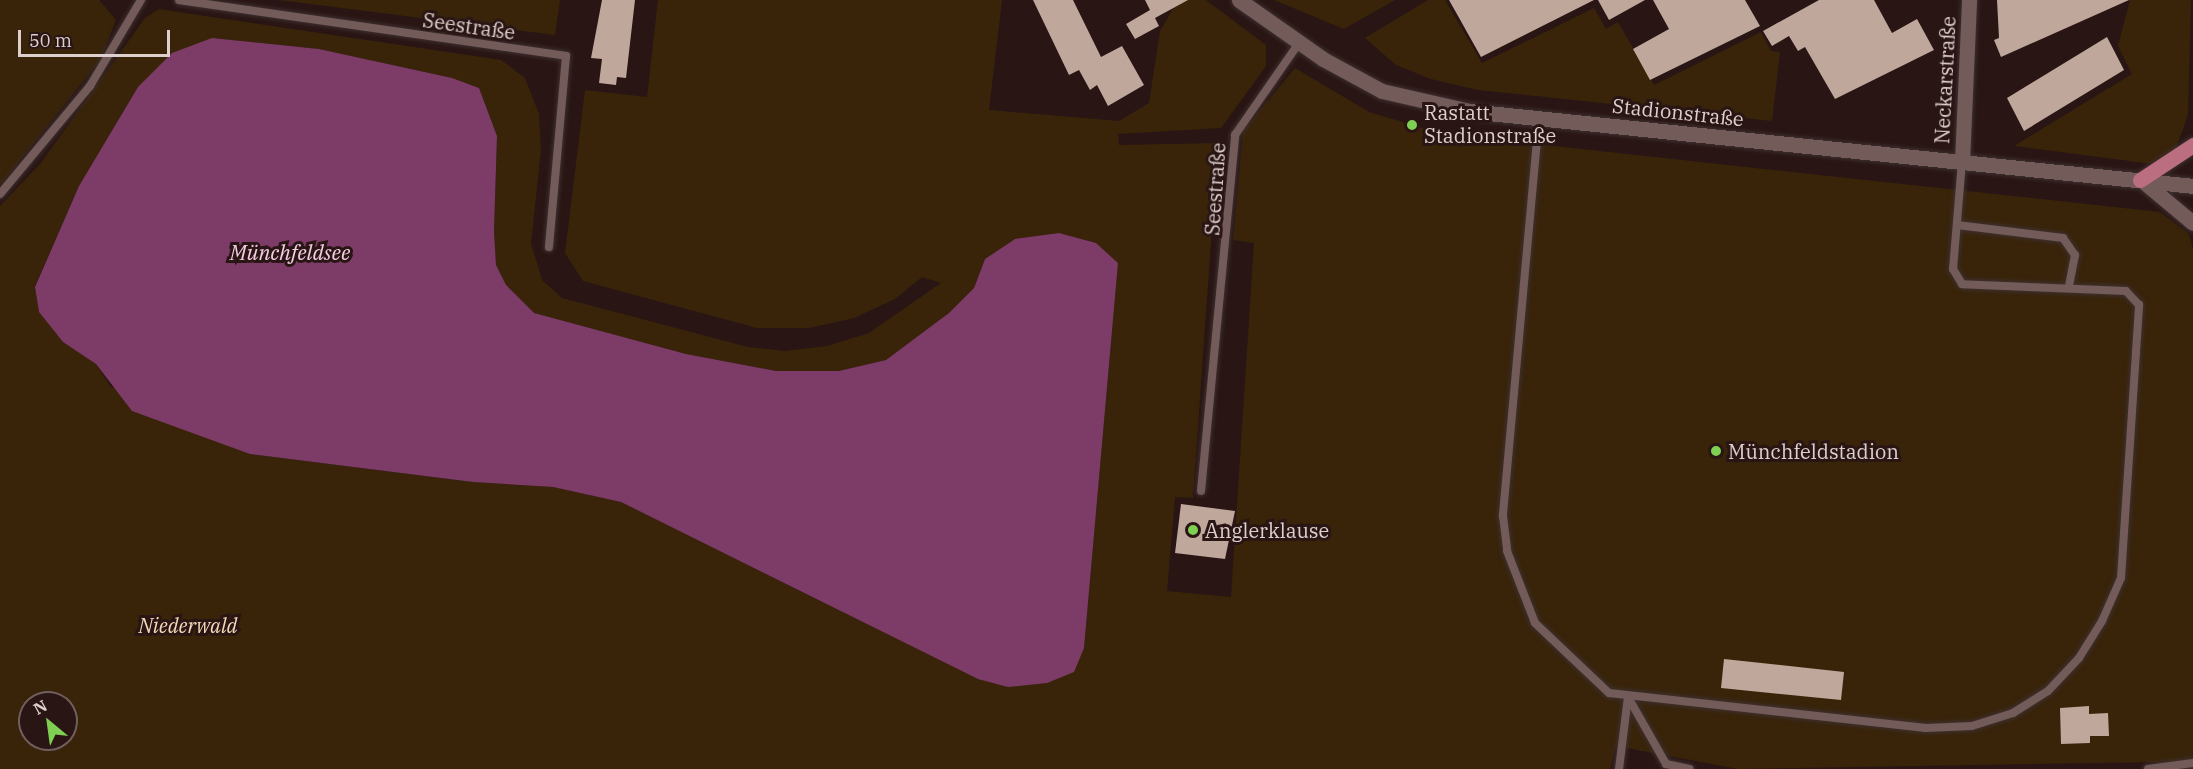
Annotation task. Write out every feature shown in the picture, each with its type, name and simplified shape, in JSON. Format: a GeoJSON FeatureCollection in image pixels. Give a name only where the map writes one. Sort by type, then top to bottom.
{"type":"FeatureCollection","features":[{"type":"Feature","properties":{"kind":"main road"},"geometry":{"type":"LineString","coordinates":[[2140,180],[2193,145]]}},
{"type":"Feature","properties":{"kind":"street","name":"Stadionstraße"},"geometry":{"type":"LineString","coordinates":[[1239,0],[1299,43],[1406,99],[1539,118],[2193,186]]}},
{"type":"Feature","properties":{"kind":"street","name":"Neckarstraße"},"geometry":{"type":"LineString","coordinates":[[1962,162],[1969,0]]}},
{"type":"Feature","properties":{"kind":"street"},"geometry":{"type":"LineString","coordinates":[[2140,180],[2193,223]]}},
{"type":"Feature","properties":{"kind":"lane"},"geometry":{"type":"LineString","coordinates":[[0,195],[90,86],[141,0]]}},
{"type":"Feature","properties":{"kind":"lane","name":"Seestraße"},"geometry":{"type":"LineString","coordinates":[[178,0],[566,56],[549,247]]}},
{"type":"Feature","properties":{"kind":"lane","name":"Seestraße"},"geometry":{"type":"LineString","coordinates":[[1201,491],[1227,249],[1235,135],[1299,43]]}},
{"type":"Feature","properties":{"kind":"lane"},"geometry":{"type":"LineString","coordinates":[[1539,118],[1503,516],[1507,551],[1535,623],[1609,693],[1628,697],[1926,728],[1972,726],[2013,713],[2048,691],[2079,658],[2121,578],[2139,305],[2126,291],[2069,285],[2052,291],[1962,284],[1953,269],[1962,162]]}},
{"type":"Feature","properties":{"kind":"lane"},"geometry":{"type":"LineString","coordinates":[[1957,225],[2063,238],[2075,255],[2069,285]]}},
{"type":"Feature","properties":{"kind":"lane"},"geometry":{"type":"LineString","coordinates":[[1619,769],[1628,697]]}},
{"type":"Feature","properties":{"kind":"lane"},"geometry":{"type":"LineString","coordinates":[[1628,697],[1666,764],[1689,769]]}},
{"type":"Feature","properties":{"kind":"lane"},"geometry":{"type":"LineString","coordinates":[[2148,769],[2193,763]]}},
{"type":"Feature","properties":{"kind":"green space"},"geometry":{"type":"Polygon","coordinates":[[[0,0],[99,0],[116,20],[101,59],[0,185],[0,0]]]}},
{"type":"Feature","properties":{"kind":"green space"},"geometry":{"type":"Polygon","coordinates":[[[279,0],[560,0],[555,35],[279,0]]]}},
{"type":"Feature","properties":{"kind":"green space","name":"Niederwald"},"geometry":{"type":"Polygon","coordinates":[[[658,0],[1002,0],[989,110],[1119,121],[1149,103],[1160,31],[1178,0],[1206,0],[1266,45],[1266,66],[1221,128],[1118,134],[1119,145],[1218,143],[1193,498],[1175,497],[1167,591],[1231,597],[1254,243],[1233,240],[1243,131],[1295,68],[1369,112],[1443,134],[2160,212],[2189,234],[2193,249],[2193,769],[2159,769],[2157,762],[1738,769],[1616,746],[1610,769],[0,769],[0,206],[40,164],[145,18],[159,9],[501,60],[525,78],[539,114],[541,150],[531,243],[542,280],[562,298],[748,347],[785,351],[827,346],[869,333],[941,283],[922,277],[895,299],[854,318],[809,328],[757,328],[583,281],[565,253],[585,90],[647,97],[658,0]],[[212,38],[138,87],[79,186],[35,286],[39,312],[63,342],[96,364],[110,386],[250,454],[473,482],[553,487],[621,502],[978,679],[1084,648],[1118,263],[1096,243],[1059,233],[1015,239],[985,259],[974,288],[949,313],[886,360],[840,371],[776,371],[686,354],[533,313],[506,285],[496,265],[494,231],[497,136],[479,88],[452,78],[319,49],[212,38]]]}},
{"type":"Feature","properties":{"kind":"green space"},"geometry":{"type":"Polygon","coordinates":[[[1274,0],[1395,0],[1344,29],[1274,0]]]}},
{"type":"Feature","properties":{"kind":"green space"},"geometry":{"type":"Polygon","coordinates":[[[1428,0],[1445,0],[1482,63],[1594,8],[1606,29],[1618,22],[1654,85],[1761,32],[1771,51],[1780,52],[1772,121],[1478,90],[1431,79],[1396,65],[1365,38],[1428,0]]]}},
{"type":"Feature","properties":{"kind":"green space"},"geometry":{"type":"Polygon","coordinates":[[[2130,0],[2191,0],[2188,115],[2176,148],[2152,164],[2014,146],[2132,74],[2118,46],[2130,0]]]}},
{"type":"Feature","properties":{"kind":"water","name":"Münchfeldsee"},"geometry":{"type":"Polygon","coordinates":[[[212,38],[319,49],[452,78],[479,88],[497,136],[494,231],[496,265],[506,285],[534,313],[686,354],[776,371],[839,371],[886,360],[949,313],[974,288],[985,259],[1015,239],[1059,233],[1096,243],[1118,263],[1084,648],[1074,672],[1047,683],[1008,687],[978,679],[621,502],[553,487],[473,482],[250,454],[132,411],[96,364],[63,342],[39,312],[35,287],[79,186],[138,87],[172,53],[212,38]]]}},
{"type":"Feature","properties":{"kind":"building"},"geometry":{"type":"Polygon","coordinates":[[[602,0],[635,0],[626,78],[617,77],[616,85],[599,83],[602,59],[591,58],[602,0]]]}},
{"type":"Feature","properties":{"kind":"building"},"geometry":{"type":"Polygon","coordinates":[[[1033,0],[1073,0],[1101,57],[1122,46],[1144,85],[1108,106],[1097,85],[1090,90],[1079,70],[1069,75],[1033,0]]]}},
{"type":"Feature","properties":{"kind":"building"},"geometry":{"type":"Polygon","coordinates":[[[1145,0],[1188,0],[1155,18],[1159,26],[1135,39],[1126,24],[1150,10],[1145,0]]]}},
{"type":"Feature","properties":{"kind":"building"},"geometry":{"type":"Polygon","coordinates":[[[1449,0],[1594,0],[1481,57],[1449,0]]]}},
{"type":"Feature","properties":{"kind":"building"},"geometry":{"type":"Polygon","coordinates":[[[1598,0],[1645,0],[1609,20],[1598,0]]]}},
{"type":"Feature","properties":{"kind":"building"},"geometry":{"type":"Polygon","coordinates":[[[1653,0],[1745,0],[1760,26],[1650,80],[1633,49],[1669,29],[1653,0]]]}},
{"type":"Feature","properties":{"kind":"building"},"geometry":{"type":"Polygon","coordinates":[[[1819,0],[1874,0],[1892,33],[1917,19],[1934,50],[1835,99],[1805,47],[1798,51],[1789,36],[1772,46],[1763,31],[1819,0]]]}},
{"type":"Feature","properties":{"kind":"building"},"geometry":{"type":"Polygon","coordinates":[[[1997,0],[2129,0],[2001,57],[1994,40],[1999,38],[1997,0]]]}},
{"type":"Feature","properties":{"kind":"building"},"geometry":{"type":"Polygon","coordinates":[[[2107,37],[2124,70],[2024,131],[2007,98],[2107,37]]]}},
{"type":"Feature","properties":{"kind":"building"},"geometry":{"type":"Polygon","coordinates":[[[1181,504],[1235,511],[1225,559],[1175,553],[1181,504]]]}},
{"type":"Feature","properties":{"kind":"building"},"geometry":{"type":"Polygon","coordinates":[[[1724,659],[1844,672],[1841,700],[1721,688],[1724,659]]]}},
{"type":"Feature","properties":{"kind":"building"},"geometry":{"type":"Polygon","coordinates":[[[2089,706],[2089,714],[2108,713],[2109,736],[2090,736],[2090,743],[2061,744],[2060,708],[2089,706]]]}},
{"type":"Feature","properties":{"kind":"place","name":"Rastatt Stadionstraße"},"geometry":{"type":"Point","coordinates":[1412,125]}},
{"type":"Feature","properties":{"kind":"place","name":"Münchfeldstadion"},"geometry":{"type":"Point","coordinates":[1716,451]}},
{"type":"Feature","properties":{"kind":"place","name":"Anglerklause"},"geometry":{"type":"Point","coordinates":[1193,530]}}]}
